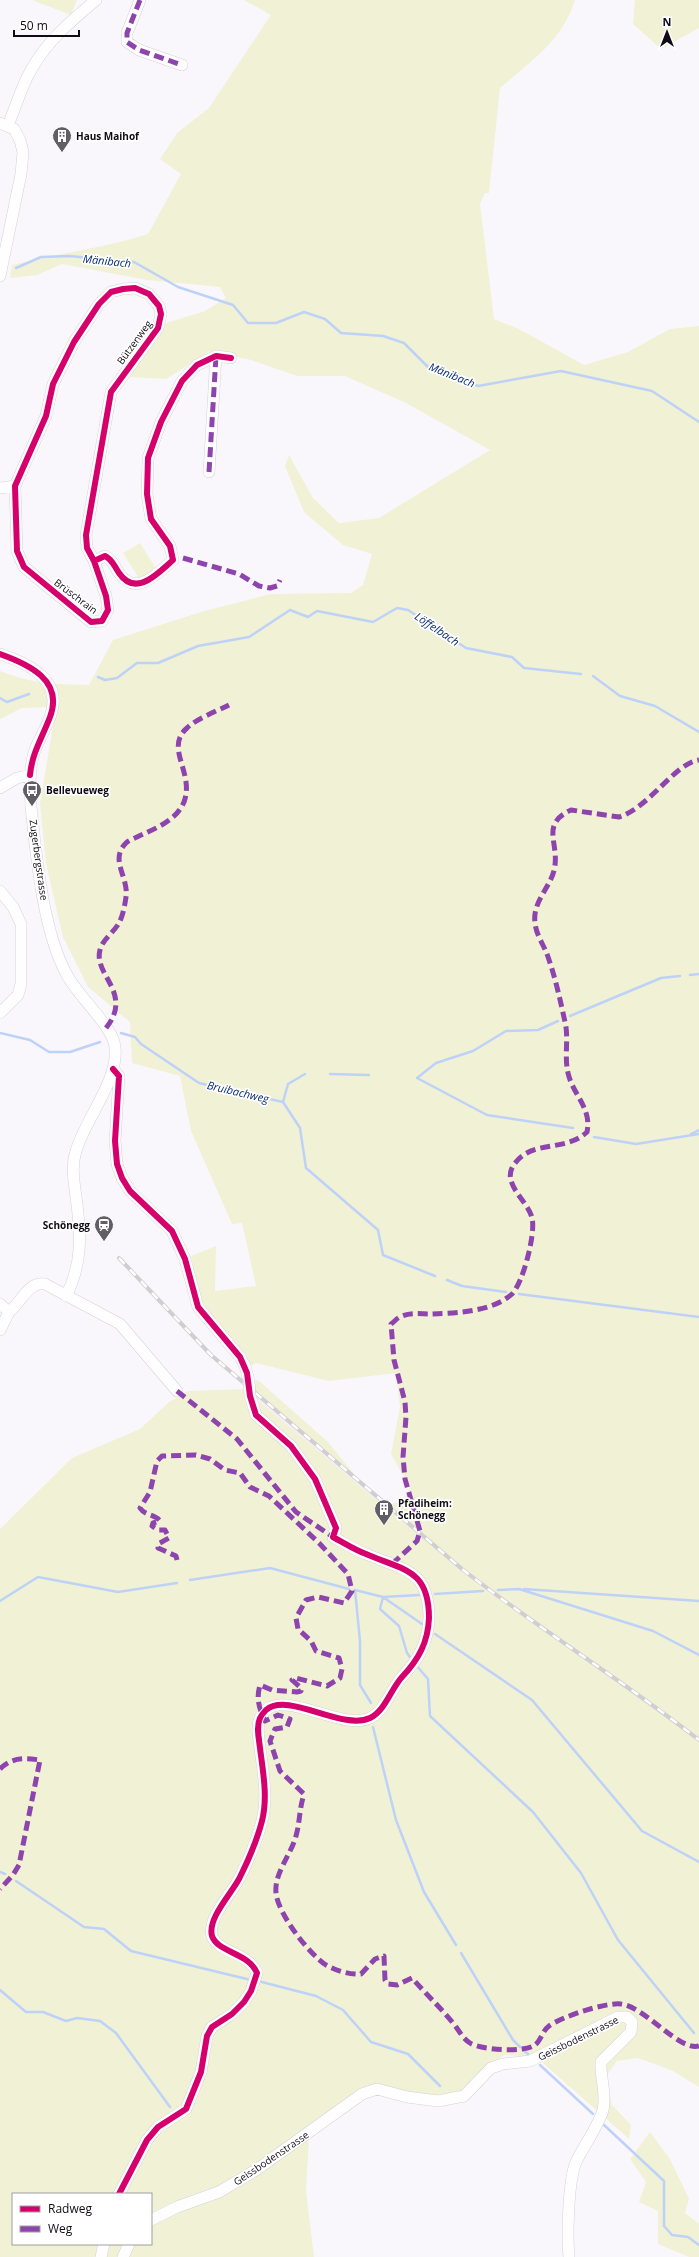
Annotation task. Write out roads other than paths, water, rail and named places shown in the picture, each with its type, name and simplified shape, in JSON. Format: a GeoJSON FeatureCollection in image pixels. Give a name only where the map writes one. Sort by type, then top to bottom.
{"type":"FeatureCollection","features":[{"type":"Feature","properties":{"kind":"street"},"geometry":{"type":"LineString","coordinates":[[0,276],[21,174],[24,152],[18,134],[4,124],[28,75],[44,49],[57,33],[96,0]]}},
{"type":"Feature","properties":{"kind":"street"},"geometry":{"type":"LineString","coordinates":[[140,0],[127,33],[127,42],[140,50],[182,65]]}},
{"type":"Feature","properties":{"kind":"street","name":"Bützenweg"},"geometry":{"type":"LineString","coordinates":[[15,486],[46,416],[52,384],[74,342],[99,304],[112,292],[123,288],[135,288],[149,294],[159,306],[162,319],[158,328],[111,392],[86,535],[87,548],[94,561]]}},
{"type":"Feature","properties":{"kind":"street"},"geometry":{"type":"LineString","coordinates":[[94,561],[105,556],[112,560],[119,574],[128,582],[137,584],[147,582],[173,560],[170,546],[151,519],[147,494],[148,458],[161,422],[182,381],[197,365],[216,356],[231,358]]}},
{"type":"Feature","properties":{"kind":"street"},"geometry":{"type":"LineString","coordinates":[[209,472],[216,356]]}},
{"type":"Feature","properties":{"kind":"street"},"geometry":{"type":"LineString","coordinates":[[0,488],[15,486]]}},
{"type":"Feature","properties":{"kind":"street","name":"Brüschrain"},"geometry":{"type":"LineString","coordinates":[[15,486],[17,551],[24,567],[91,622],[102,621],[108,610],[106,596],[94,561]]}},
{"type":"Feature","properties":{"kind":"street","name":"Zugerbergstrasse"},"geometry":{"type":"LineString","coordinates":[[0,654],[19,661],[39,672],[50,688],[53,700],[51,716],[35,750],[30,775],[32,807],[45,908],[57,954],[67,976],[106,1028],[114,1042],[113,1069]]}},
{"type":"Feature","properties":{"kind":"street"},"geometry":{"type":"LineString","coordinates":[[0,788],[17,778],[30,775]]}},
{"type":"Feature","properties":{"kind":"street"},"geometry":{"type":"LineString","coordinates":[[0,891],[13,907],[21,924],[21,984],[18,996],[0,1013]]}},
{"type":"Feature","properties":{"kind":"street"},"geometry":{"type":"LineString","coordinates":[[66,1296],[74,1280],[81,1245],[73,1173],[76,1151],[113,1069],[119,1076],[115,1141],[117,1164],[122,1178],[130,1191],[172,1231],[185,1259],[198,1307],[240,1357],[245,1366],[249,1381],[250,1396],[256,1415],[291,1446],[315,1479],[336,1528],[334,1537],[364,1554],[409,1570],[420,1580],[426,1589],[429,1604],[428,1629],[424,1647],[414,1664],[399,1680],[378,1712],[369,1718],[357,1721],[289,1706],[276,1706],[267,1709],[260,1717],[258,1729],[265,1791],[264,1813],[258,1834],[240,1878],[217,1913],[212,1926],[212,1936],[218,1944],[247,1959],[253,1964],[257,1973],[251,1991],[244,2002],[232,2014],[212,2027],[207,2036],[201,2072],[186,2110],[158,2127],[147,2140],[120,2193]]}},
{"type":"Feature","properties":{"kind":"street"},"geometry":{"type":"LineString","coordinates":[[0,1330],[9,1312],[15,1307],[30,1287],[38,1283],[45,1284],[120,1324],[177,1391]]}},
{"type":"Feature","properties":{"kind":"street"},"geometry":{"type":"LineString","coordinates":[[0,1304],[9,1312]]}},
{"type":"Feature","properties":{"kind":"street","name":"Geissbodenstrasse"},"geometry":{"type":"LineString","coordinates":[[152,2220],[177,2207],[219,2192],[256,2170],[362,2094],[377,2089],[407,2097],[438,2101],[464,2096],[491,2068],[503,2064],[530,2061],[618,2017],[627,2017],[632,2022],[631,2032],[601,2062],[600,2075],[604,2095],[603,2112],[575,2164],[570,2194],[569,2257]]}},
{"type":"Feature","properties":{"kind":"street"},"geometry":{"type":"LineString","coordinates":[[101,2257],[104,2245]]}},
{"type":"Feature","properties":{"kind":"street"},"geometry":{"type":"LineString","coordinates":[[123,2257],[129,2245]]}},
{"type":"Feature","properties":{"kind":"waterway","name":"Mänibach"},"geometry":{"type":"LineString","coordinates":[[16,268],[41,257],[69,256],[134,262],[178,287],[233,305],[248,323],[276,323],[304,312],[325,319],[341,333],[383,336],[404,343],[429,368],[478,386],[561,371],[652,391],[699,422]]}},
{"type":"Feature","properties":{"kind":"waterway","name":"Löffelbach"},"geometry":{"type":"LineString","coordinates":[[98,677],[105,680],[117,678],[137,663],[158,663],[198,646],[249,637],[290,610],[308,617],[317,611],[373,622],[397,608],[408,610],[466,648],[512,657],[524,668],[581,674]]}},
{"type":"Feature","properties":{"kind":"waterway","name":"Löffelbach"},"geometry":{"type":"LineString","coordinates":[[593,676],[620,696],[655,706],[699,732]]}},
{"type":"Feature","properties":{"kind":"waterway","name":"Löffelbach"},"geometry":{"type":"LineString","coordinates":[[0,698],[7,702],[29,694]]}},
{"type":"Feature","properties":{"kind":"waterway"},"geometry":{"type":"LineString","coordinates":[[690,975],[699,974]]}},
{"type":"Feature","properties":{"kind":"waterway"},"geometry":{"type":"LineString","coordinates":[[570,1016],[661,978],[680,976]]}},
{"type":"Feature","properties":{"kind":"waterway"},"geometry":{"type":"LineString","coordinates":[[558,1021],[538,1030],[506,1031],[473,1051],[436,1063],[417,1078],[487,1115],[573,1128]]}},
{"type":"Feature","properties":{"kind":"waterway","name":"Bruibachweg"},"geometry":{"type":"LineString","coordinates":[[0,1033],[30,1040],[49,1052],[70,1052],[100,1042]]}},
{"type":"Feature","properties":{"kind":"waterway","name":"Bruibachweg"},"geometry":{"type":"LineString","coordinates":[[121,1033],[135,1037],[141,1044],[199,1083],[283,1102],[288,1084],[305,1074]]}},
{"type":"Feature","properties":{"kind":"waterway"},"geometry":{"type":"LineString","coordinates":[[330,1074],[369,1075]]}},
{"type":"Feature","properties":{"kind":"waterway"},"geometry":{"type":"LineString","coordinates":[[283,1102],[300,1128],[306,1168],[378,1230],[383,1255],[435,1276]]}},
{"type":"Feature","properties":{"kind":"waterway"},"geometry":{"type":"LineString","coordinates":[[691,1134],[699,1130]]}},
{"type":"Feature","properties":{"kind":"waterway"},"geometry":{"type":"LineString","coordinates":[[594,1137],[636,1144],[699,1134]]}},
{"type":"Feature","properties":{"kind":"waterway"},"geometry":{"type":"LineString","coordinates":[[447,1280],[462,1286],[506,1292]]}},
{"type":"Feature","properties":{"kind":"waterway"},"geometry":{"type":"LineString","coordinates":[[519,1294],[699,1317]]}},
{"type":"Feature","properties":{"kind":"waterway"},"geometry":{"type":"LineString","coordinates":[[190,1580],[270,1568],[349,1589]]}},
{"type":"Feature","properties":{"kind":"waterway"},"geometry":{"type":"LineString","coordinates":[[0,1601],[38,1577],[118,1592],[177,1583]]}},
{"type":"Feature","properties":{"kind":"waterway"},"geometry":{"type":"LineString","coordinates":[[498,1590],[519,1589],[653,1631],[699,1655]]}},
{"type":"Feature","properties":{"kind":"waterway"},"geometry":{"type":"LineString","coordinates":[[524,1589],[699,1601]]}},
{"type":"Feature","properties":{"kind":"waterway"},"geometry":{"type":"LineString","coordinates":[[371,1703],[360,1685],[360,1641],[355,1590],[383,1597],[419,1595]]}},
{"type":"Feature","properties":{"kind":"waterway"},"geometry":{"type":"LineString","coordinates":[[435,1594],[483,1591]]}},
{"type":"Feature","properties":{"kind":"waterway"},"geometry":{"type":"LineString","coordinates":[[412,1660],[407,1653],[399,1626],[380,1609],[383,1597],[422,1624]]}},
{"type":"Feature","properties":{"kind":"waterway"},"geometry":{"type":"LineString","coordinates":[[435,1634],[532,1700],[642,1831],[699,1862]]}},
{"type":"Feature","properties":{"kind":"waterway"},"geometry":{"type":"LineString","coordinates":[[416,1665],[428,1679],[430,1716],[533,1812],[581,1873],[618,1940],[694,2033]]}},
{"type":"Feature","properties":{"kind":"waterway"},"geometry":{"type":"LineString","coordinates":[[373,1727],[396,1820],[424,1892],[456,1945]]}},
{"type":"Feature","properties":{"kind":"waterway"},"geometry":{"type":"LineString","coordinates":[[0,1872],[5,1874]]}},
{"type":"Feature","properties":{"kind":"waterway"},"geometry":{"type":"LineString","coordinates":[[16,1881],[84,1927],[104,1929],[131,1951],[251,1980]]}},
{"type":"Feature","properties":{"kind":"waterway"},"geometry":{"type":"LineString","coordinates":[[461,1953],[513,2040],[520,2047]]}},
{"type":"Feature","properties":{"kind":"waterway"},"geometry":{"type":"LineString","coordinates":[[258,1981],[316,1996],[343,2010],[371,2042],[408,2054],[440,2086]]}},
{"type":"Feature","properties":{"kind":"waterway"},"geometry":{"type":"LineString","coordinates":[[0,1990],[26,2012],[43,2012],[66,2021],[77,2018],[100,2021],[116,2033],[170,2107]]}},
{"type":"Feature","properties":{"kind":"waterway"},"geometry":{"type":"LineString","coordinates":[[524,2051],[528,2054]]}},
{"type":"Feature","properties":{"kind":"waterway"},"geometry":{"type":"LineString","coordinates":[[540,2065],[593,2114]]}},
{"type":"Feature","properties":{"kind":"waterway"},"geometry":{"type":"LineString","coordinates":[[604,2125],[664,2181],[664,2226],[672,2235],[688,2237],[699,2245]]}},
{"type":"Feature","properties":{"kind":"railway"},"geometry":{"type":"LineString","coordinates":[[119,1258],[211,1355],[462,1569],[699,1740]]}},
{"type":"Feature","properties":{"kind":"place","name":"Haus Maihof"},"geometry":{"type":"Point","coordinates":[62,153]}},
{"type":"Feature","properties":{"kind":"place","name":"Bellevueweg"},"geometry":{"type":"Point","coordinates":[32,807]}},
{"type":"Feature","properties":{"kind":"place","name":"Schönegg"},"geometry":{"type":"Point","coordinates":[104,1242]}},
{"type":"Feature","properties":{"kind":"place","name":"Pfadiheim: Schönegg"},"geometry":{"type":"Point","coordinates":[384,1526]}}]}
